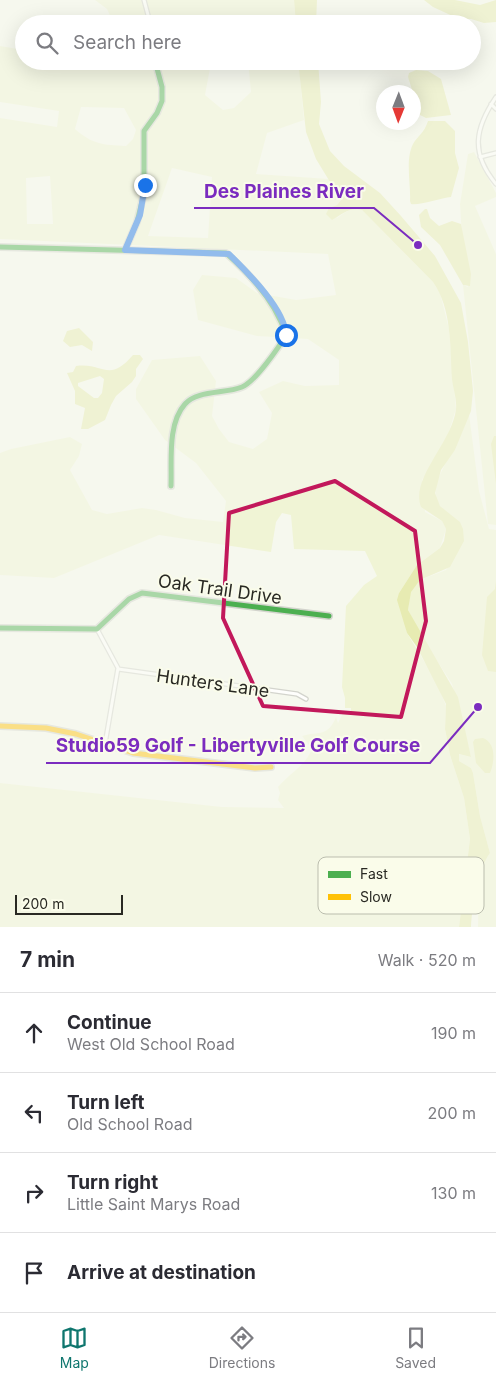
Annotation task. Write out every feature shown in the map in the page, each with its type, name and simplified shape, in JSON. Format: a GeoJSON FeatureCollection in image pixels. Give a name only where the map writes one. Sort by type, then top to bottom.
{"type":"FeatureCollection","features":[{"type":"Feature","properties":{"kind":"street"},"geometry":{"type":"LineString","coordinates":[[144,0],[148,15]]}},
{"type":"Feature","properties":{"kind":"street"},"geometry":{"type":"LineString","coordinates":[[125,250],[142,210],[146,176],[144,130],[160,109],[162,100],[162,88],[157,70]]}},
{"type":"Feature","properties":{"kind":"street"},"geometry":{"type":"LineString","coordinates":[[496,97],[479,129],[480,157],[496,184]]}},
{"type":"Feature","properties":{"kind":"street"},"geometry":{"type":"LineString","coordinates":[[491,104],[496,108]]}},
{"type":"Feature","properties":{"kind":"street"},"geometry":{"type":"LineString","coordinates":[[480,157],[496,153]]}},
{"type":"Feature","properties":{"kind":"street"},"geometry":{"type":"LineString","coordinates":[[0,247],[226,253],[241,266],[270,300],[281,318],[286,335],[276,353],[244,387],[192,398],[186,402],[176,419],[171,486]]}},
{"type":"Feature","properties":{"kind":"street","name":"Oak Trail Drive"},"geometry":{"type":"LineString","coordinates":[[97,629],[129,599],[142,593],[330,616]]}},
{"type":"Feature","properties":{"kind":"street"},"geometry":{"type":"LineString","coordinates":[[0,628],[97,629],[118,669],[105,745]]}},
{"type":"Feature","properties":{"kind":"street","name":"Hunters Lane"},"geometry":{"type":"LineString","coordinates":[[118,669],[297,694],[306,700]]}},
{"type":"Feature","properties":{"kind":"street"},"geometry":{"type":"LineString","coordinates":[[0,726],[59,730],[105,745],[145,755],[256,768],[271,767]]}},
{"type":"Feature","properties":{"kind":"highlighted area"},"geometry":{"type":"Polygon","coordinates":[[[335,481],[415,531],[426,621],[401,717],[263,706],[223,618],[229,513],[335,481]]]}},
{"type":"Feature","properties":{"kind":"shaded area"},"geometry":{"type":"Polygon","coordinates":[[[95,0],[294,0],[295,15],[110,15],[107,9],[95,0]]]}},
{"type":"Feature","properties":{"kind":"shaded area"},"geometry":{"type":"Polygon","coordinates":[[[294,0],[317,0],[316,15],[295,15],[294,0]]]}},
{"type":"Feature","properties":{"kind":"shaded area"},"geometry":{"type":"Polygon","coordinates":[[[424,0],[455,0],[480,5],[496,0],[496,22],[481,22],[481,15],[450,15],[433,7],[424,0]]]}},
{"type":"Feature","properties":{"kind":"shaded area"},"geometry":{"type":"Polygon","coordinates":[[[0,46],[15,48],[15,70],[210,70],[205,95],[223,110],[234,108],[251,92],[249,70],[299,70],[304,120],[267,133],[256,174],[329,179],[341,200],[337,205],[329,208],[337,218],[355,209],[362,210],[433,282],[440,293],[449,329],[456,409],[448,435],[422,480],[425,512],[442,521],[446,529],[440,548],[417,565],[399,593],[407,633],[436,681],[446,706],[445,729],[450,755],[464,798],[470,839],[468,857],[318,857],[318,914],[461,914],[459,927],[0,927],[0,783],[222,807],[284,808],[278,800],[280,793],[278,787],[301,765],[312,749],[302,736],[322,732],[330,728],[336,717],[338,723],[343,713],[351,713],[351,708],[345,708],[342,687],[346,606],[364,585],[377,576],[365,551],[294,549],[291,515],[282,513],[276,522],[271,552],[159,535],[54,578],[0,575],[0,453],[11,449],[70,437],[82,444],[79,456],[70,470],[92,510],[107,514],[142,508],[185,518],[223,522],[226,501],[196,463],[165,440],[136,399],[136,389],[152,360],[200,356],[216,381],[212,416],[219,429],[229,442],[253,449],[267,439],[272,413],[259,392],[283,381],[305,386],[339,385],[339,360],[308,339],[257,336],[198,320],[193,290],[202,275],[236,278],[257,293],[296,300],[336,295],[328,254],[0,239],[0,118],[57,127],[59,111],[0,102],[0,46]],[[81,107],[75,129],[93,141],[126,146],[133,139],[136,130],[124,108],[81,107]],[[172,168],[148,236],[208,238],[212,177],[172,168]],[[50,176],[26,178],[27,224],[53,224],[50,176]]]}},
{"type":"Feature","properties":{"kind":"shaded area"},"geometry":{"type":"Polygon","coordinates":[[[299,70],[319,70],[321,102],[319,124],[330,151],[344,166],[380,193],[401,216],[435,256],[461,303],[468,342],[473,391],[471,411],[455,450],[441,470],[435,493],[440,506],[460,522],[464,541],[450,567],[420,580],[411,592],[408,610],[458,697],[471,757],[459,754],[459,761],[471,768],[473,773],[480,816],[490,853],[484,864],[484,857],[468,857],[470,839],[464,798],[450,755],[445,729],[446,704],[417,647],[407,633],[397,600],[399,593],[417,565],[440,548],[444,541],[446,529],[442,521],[421,507],[419,496],[426,472],[447,435],[456,409],[447,316],[444,304],[433,282],[362,210],[350,210],[332,220],[326,214],[329,208],[337,205],[341,200],[316,159],[306,132],[299,70]]]}},
{"type":"Feature","properties":{"kind":"shaded area"},"geometry":{"type":"Polygon","coordinates":[[[416,70],[428,71],[441,79],[451,115],[426,118],[421,116],[421,85],[411,85],[409,73],[416,70]]]}},
{"type":"Feature","properties":{"kind":"shaded area"},"geometry":{"type":"Polygon","coordinates":[[[428,121],[445,121],[455,131],[455,153],[459,168],[451,197],[411,204],[409,157],[413,144],[425,129],[428,121]]]}},
{"type":"Feature","properties":{"kind":"shaded area"},"geometry":{"type":"Polygon","coordinates":[[[474,152],[496,193],[496,197],[475,206],[496,254],[496,525],[488,524],[463,285],[468,287],[460,204],[468,154],[474,152]]]}},
{"type":"Feature","properties":{"kind":"shaded area"},"geometry":{"type":"Polygon","coordinates":[[[427,209],[430,218],[439,226],[452,221],[461,224],[471,274],[470,286],[463,285],[440,245],[421,227],[419,215],[427,209]]]}},
{"type":"Feature","properties":{"kind":"shaded area"},"geometry":{"type":"Polygon","coordinates":[[[79,328],[93,342],[92,351],[82,345],[70,347],[63,341],[67,331],[79,328]]]}},
{"type":"Feature","properties":{"kind":"shaded area"},"geometry":{"type":"Polygon","coordinates":[[[133,355],[140,355],[143,359],[136,369],[136,376],[132,382],[116,396],[105,420],[88,429],[81,429],[85,408],[75,404],[75,391],[67,373],[73,372],[76,366],[111,370],[125,364],[133,355]],[[100,376],[78,383],[78,386],[94,398],[98,398],[102,393],[104,379],[100,376]]]}},
{"type":"Feature","properties":{"kind":"shaded area"},"geometry":{"type":"Polygon","coordinates":[[[469,414],[479,491],[489,529],[496,530],[496,927],[478,927],[478,914],[484,914],[484,864],[490,853],[480,816],[473,773],[471,768],[459,761],[458,754],[471,757],[452,684],[421,636],[408,610],[410,592],[420,580],[446,570],[459,549],[446,513],[436,501],[435,485],[447,460],[455,450],[469,414]]]}},
{"type":"Feature","properties":{"kind":"shaded area"},"geometry":{"type":"Polygon","coordinates":[[[494,436],[496,436],[496,484],[491,444],[494,436]]]}},
{"type":"Feature","properties":{"kind":"shaded area"},"geometry":{"type":"Polygon","coordinates":[[[496,581],[496,672],[488,671],[482,655],[487,597],[495,589],[496,581]]]}},
{"type":"Feature","properties":{"kind":"shaded area"},"geometry":{"type":"Polygon","coordinates":[[[483,738],[490,744],[493,753],[490,773],[485,773],[476,763],[473,742],[475,739],[483,738]]]}},
{"type":"Feature","properties":{"kind":"shaded area"},"geometry":{"type":"Polygon","coordinates":[[[461,914],[472,914],[471,927],[459,927],[461,914]]]}},
{"type":"Feature","properties":{"kind":"traffic: fast"},"geometry":{"type":"LineString","coordinates":[[125,250],[137,222],[144,193],[144,131],[157,113],[162,101],[162,87],[157,70]]}},
{"type":"Feature","properties":{"kind":"traffic: fast"},"geometry":{"type":"LineString","coordinates":[[0,247],[226,253],[262,290],[282,323],[286,335],[266,364],[247,384],[235,389],[197,396],[185,404],[179,412],[173,432],[171,486]]}},
{"type":"Feature","properties":{"kind":"traffic: fast"},"geometry":{"type":"LineString","coordinates":[[0,628],[97,629],[129,599],[142,593],[329,616]]}},
{"type":"Feature","properties":{"kind":"traffic: slow"},"geometry":{"type":"LineString","coordinates":[[0,726],[46,728],[76,734],[133,753],[255,768],[271,767]]}},
{"type":"Feature","properties":{"kind":"place","name":"Des Plaines River"},"geometry":{"type":"Point","coordinates":[418,245]}},
{"type":"Feature","properties":{"kind":"place","name":"Studio59 Golf - Libertyville Golf Course"},"geometry":{"type":"Point","coordinates":[478,707]}},
{"type":"Feature","properties":{"kind":"route"},"geometry":{"type":"LineString","coordinates":[[145,185],[142,210],[125,250],[229,254],[270,300],[281,318],[286,335]]}}]}
